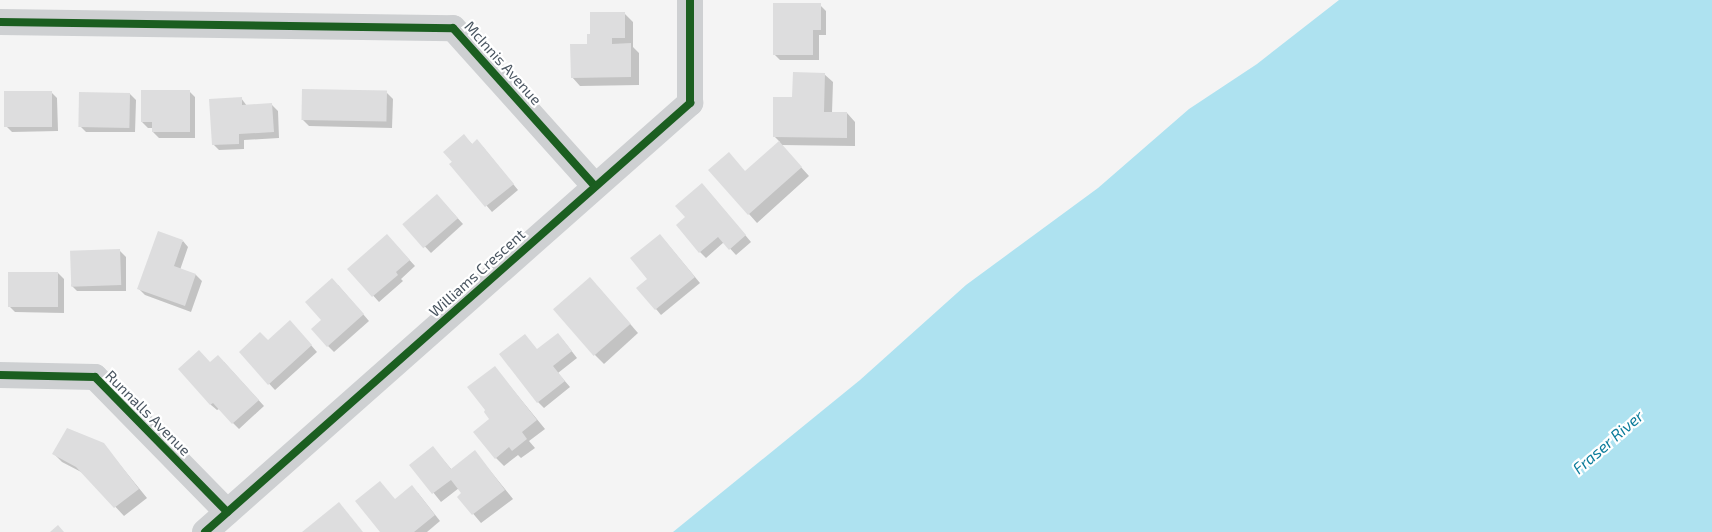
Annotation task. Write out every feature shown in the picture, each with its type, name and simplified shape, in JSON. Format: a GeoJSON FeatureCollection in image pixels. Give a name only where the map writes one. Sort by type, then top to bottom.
{"type":"FeatureCollection","features":[{"type":"Feature","properties":{"kind":"street","name":"Williams Crescent"},"geometry":{"type":"LineString","coordinates":[[205,532],[690,103],[690,0]]}},
{"type":"Feature","properties":{"kind":"street","name":"McInnis Avenue"},"geometry":{"type":"LineString","coordinates":[[0,22],[453,28],[595,186]]}},
{"type":"Feature","properties":{"kind":"street","name":"Runnalls Avenue"},"geometry":{"type":"LineString","coordinates":[[0,375],[95,377],[227,512]]}},
{"type":"Feature","properties":{"kind":"water","name":"Fraser River"},"geometry":{"type":"Polygon","coordinates":[[[1339,0],[1712,0],[1712,532],[673,532],[860,380],[966,285],[1098,188],[1189,109],[1257,64],[1339,0]]]}},
{"type":"Feature","properties":{"kind":"building"},"geometry":{"type":"Polygon","coordinates":[[[773,3],[821,3],[821,30],[813,30],[813,55],[773,55],[773,3]]]}},
{"type":"Feature","properties":{"kind":"building"},"geometry":{"type":"Polygon","coordinates":[[[590,12],[625,12],[625,38],[612,38],[612,44],[631,43],[631,77],[571,78],[570,44],[587,44],[587,34],[590,34],[590,12]]]}},
{"type":"Feature","properties":{"kind":"building"},"geometry":{"type":"Polygon","coordinates":[[[793,72],[825,73],[824,112],[847,112],[847,138],[773,137],[773,97],[792,97],[793,72]]]}},
{"type":"Feature","properties":{"kind":"building"},"geometry":{"type":"Polygon","coordinates":[[[302,89],[387,90],[386,121],[301,120],[302,89]]]}},
{"type":"Feature","properties":{"kind":"building"},"geometry":{"type":"Polygon","coordinates":[[[141,90],[190,90],[190,132],[152,132],[152,122],[141,122],[141,90]]]}},
{"type":"Feature","properties":{"kind":"building"},"geometry":{"type":"Polygon","coordinates":[[[4,91],[52,91],[52,127],[4,127],[4,91]]]}},
{"type":"Feature","properties":{"kind":"building"},"geometry":{"type":"Polygon","coordinates":[[[79,92],[130,93],[129,128],[78,127],[79,92]]]}},
{"type":"Feature","properties":{"kind":"building"},"geometry":{"type":"Polygon","coordinates":[[[242,97],[242,105],[272,103],[274,132],[239,134],[239,144],[212,145],[209,99],[242,97]]]}},
{"type":"Feature","properties":{"kind":"building"},"geometry":{"type":"Polygon","coordinates":[[[464,134],[472,144],[477,139],[514,184],[485,207],[449,164],[452,162],[443,152],[464,134]]]}},
{"type":"Feature","properties":{"kind":"building"},"geometry":{"type":"Polygon","coordinates":[[[779,141],[802,167],[748,215],[708,170],[729,152],[745,171],[779,141]]]}},
{"type":"Feature","properties":{"kind":"building"},"geometry":{"type":"Polygon","coordinates":[[[702,183],[746,235],[729,250],[718,237],[699,253],[676,225],[685,217],[675,206],[702,183]]]}},
{"type":"Feature","properties":{"kind":"building"},"geometry":{"type":"Polygon","coordinates":[[[437,194],[458,218],[423,248],[402,224],[437,194]]]}},
{"type":"Feature","properties":{"kind":"building"},"geometry":{"type":"Polygon","coordinates":[[[158,231],[183,240],[174,266],[196,274],[185,306],[137,289],[158,231]]]}},
{"type":"Feature","properties":{"kind":"building"},"geometry":{"type":"Polygon","coordinates":[[[387,234],[410,260],[396,272],[398,275],[372,297],[347,269],[387,234]]]}},
{"type":"Feature","properties":{"kind":"building"},"geometry":{"type":"Polygon","coordinates":[[[660,234],[695,277],[655,310],[636,288],[647,279],[630,258],[660,234]]]}},
{"type":"Feature","properties":{"kind":"building"},"geometry":{"type":"Polygon","coordinates":[[[120,249],[121,285],[71,287],[70,251],[120,249]]]}},
{"type":"Feature","properties":{"kind":"building"},"geometry":{"type":"Polygon","coordinates":[[[8,272],[58,272],[58,307],[8,307],[8,272]]]}},
{"type":"Feature","properties":{"kind":"building"},"geometry":{"type":"Polygon","coordinates":[[[590,277],[631,324],[594,356],[553,309],[590,277]]]}},
{"type":"Feature","properties":{"kind":"building"},"geometry":{"type":"Polygon","coordinates":[[[332,278],[364,314],[327,347],[311,329],[321,320],[305,302],[332,278]]]}},
{"type":"Feature","properties":{"kind":"building"},"geometry":{"type":"Polygon","coordinates":[[[290,320],[312,345],[268,385],[239,352],[260,332],[268,340],[290,320]]]}},
{"type":"Feature","properties":{"kind":"building"},"geometry":{"type":"Polygon","coordinates":[[[558,333],[572,351],[553,366],[565,381],[537,403],[499,354],[525,334],[537,349],[558,333]]]}},
{"type":"Feature","properties":{"kind":"building"},"geometry":{"type":"Polygon","coordinates":[[[199,350],[210,362],[218,355],[259,400],[232,424],[213,403],[210,405],[178,369],[199,350]]]}},
{"type":"Feature","properties":{"kind":"building"},"geometry":{"type":"Polygon","coordinates":[[[495,366],[537,420],[522,432],[527,439],[512,451],[509,447],[495,459],[473,432],[489,419],[484,412],[485,410],[467,387],[495,366]]]}},
{"type":"Feature","properties":{"kind":"building"},"geometry":{"type":"Polygon","coordinates":[[[67,428],[104,443],[139,489],[114,508],[76,467],[52,454],[67,428]]]}},
{"type":"Feature","properties":{"kind":"building"},"geometry":{"type":"Polygon","coordinates":[[[433,446],[451,469],[475,450],[505,490],[472,515],[457,497],[461,493],[451,480],[432,494],[409,465],[433,446]]]}},
{"type":"Feature","properties":{"kind":"building"},"geometry":{"type":"Polygon","coordinates":[[[380,481],[395,499],[412,485],[435,515],[414,532],[380,532],[355,501],[380,481]]]}},
{"type":"Feature","properties":{"kind":"building"},"geometry":{"type":"Polygon","coordinates":[[[339,502],[363,532],[302,532],[339,502]]]}},
{"type":"Feature","properties":{"kind":"building"},"geometry":{"type":"Polygon","coordinates":[[[58,525],[64,532],[50,532],[58,525]]]}},
{"type":"Feature","properties":{"kind":"cycle path"},"geometry":{"type":"LineString","coordinates":[[205,532],[690,103],[690,0]]}},
{"type":"Feature","properties":{"kind":"cycle path"},"geometry":{"type":"LineString","coordinates":[[0,22],[453,28],[595,186]]}},
{"type":"Feature","properties":{"kind":"cycle path"},"geometry":{"type":"LineString","coordinates":[[0,375],[95,377],[227,512]]}}]}
